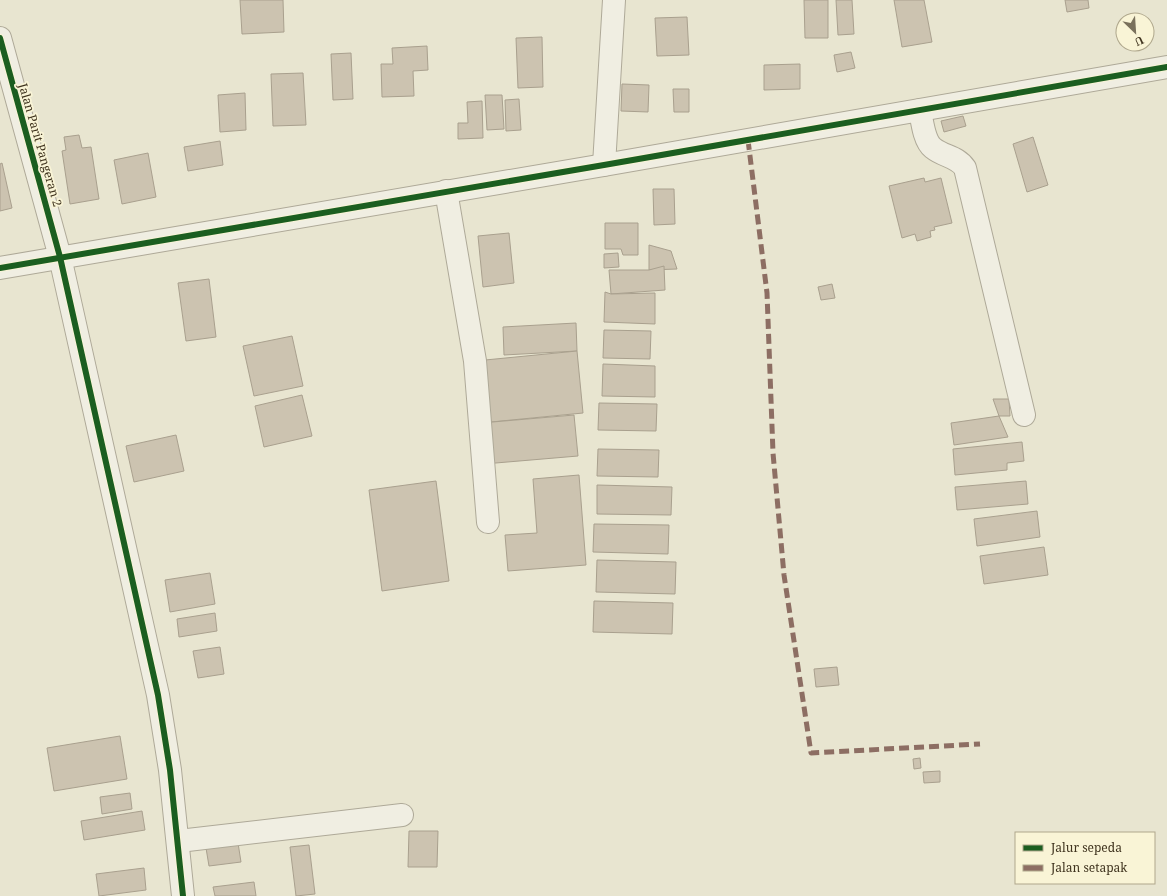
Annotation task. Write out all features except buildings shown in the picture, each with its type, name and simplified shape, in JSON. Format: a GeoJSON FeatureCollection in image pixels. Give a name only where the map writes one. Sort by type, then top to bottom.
{"type":"FeatureCollection","features":[{"type":"Feature","properties":{"kind":"street"},"geometry":{"type":"LineString","coordinates":[[604,165],[614,0]]}},
{"type":"Feature","properties":{"kind":"street","name":"Jalan Parit Pangeran 2"},"geometry":{"type":"LineString","coordinates":[[1,48],[60,257],[158,695],[179,841],[183,896]]}},
{"type":"Feature","properties":{"kind":"street"},"geometry":{"type":"LineString","coordinates":[[0,268],[1167,67]]}},
{"type":"Feature","properties":{"kind":"street"},"geometry":{"type":"LineString","coordinates":[[920,110],[928,142],[933,148],[960,161],[965,168],[1024,414]]}},
{"type":"Feature","properties":{"kind":"street"},"geometry":{"type":"LineString","coordinates":[[446,191],[475,361],[488,522]]}},
{"type":"Feature","properties":{"kind":"street"},"geometry":{"type":"LineString","coordinates":[[179,841],[402,815]]}},
{"type":"Feature","properties":{"kind":"marked path"},"geometry":{"type":"LineString","coordinates":[[748,140],[767,293],[773,453],[784,575],[811,753],[980,744]]}},
{"type":"Feature","properties":{"kind":"cycle path"},"geometry":{"type":"LineString","coordinates":[[0,38],[60,257],[158,695],[170,770],[183,896]]}},
{"type":"Feature","properties":{"kind":"cycle path"},"geometry":{"type":"LineString","coordinates":[[0,268],[1167,67]]}}]}
